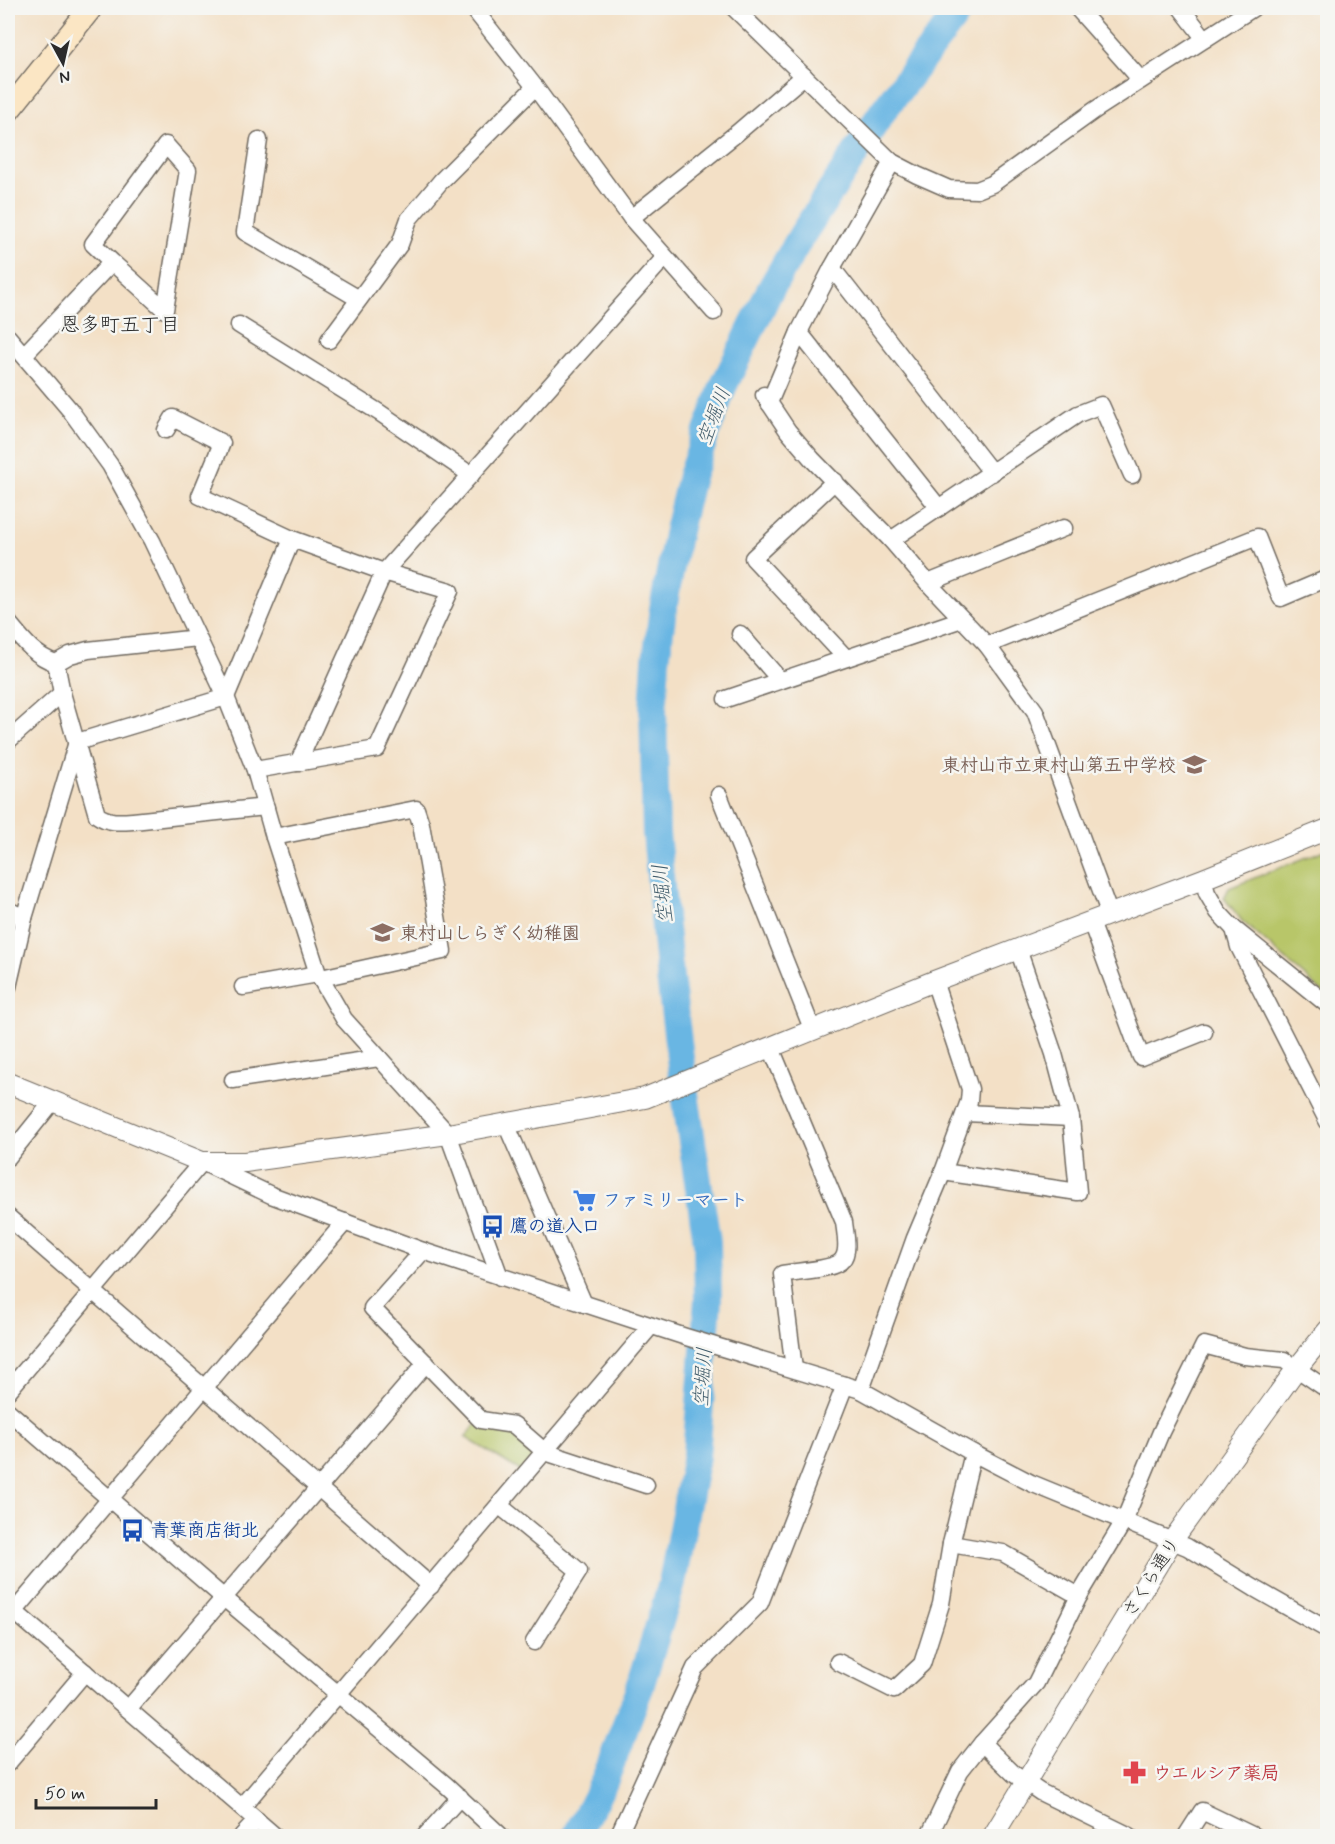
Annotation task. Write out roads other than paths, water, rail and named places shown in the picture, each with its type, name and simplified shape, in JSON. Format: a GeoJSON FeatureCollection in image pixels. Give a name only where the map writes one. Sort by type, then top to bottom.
{"type":"FeatureCollection","features":[{"type":"Feature","properties":{"kind":"main road"},"geometry":{"type":"LineString","coordinates":[[8,111],[91,8]]}},
{"type":"Feature","properties":{"kind":"street"},"geometry":{"type":"LineString","coordinates":[[474,8],[632,218],[714,312]]}},
{"type":"Feature","properties":{"kind":"street"},"geometry":{"type":"LineString","coordinates":[[735,8],[891,161],[916,175],[950,189],[977,190],[1008,174],[1095,110],[1253,8]]}},
{"type":"Feature","properties":{"kind":"street"},"geometry":{"type":"LineString","coordinates":[[1077,8],[1141,81]]}},
{"type":"Feature","properties":{"kind":"street"},"geometry":{"type":"LineString","coordinates":[[1181,8],[1205,39]]}},
{"type":"Feature","properties":{"kind":"street"},"geometry":{"type":"LineString","coordinates":[[632,218],[737,134],[804,76]]}},
{"type":"Feature","properties":{"kind":"street"},"geometry":{"type":"LineString","coordinates":[[329,340],[400,244],[409,219],[441,181],[535,87]]}},
{"type":"Feature","properties":{"kind":"street"},"geometry":{"type":"LineString","coordinates":[[259,140],[245,232],[359,299]]}},
{"type":"Feature","properties":{"kind":"street"},"geometry":{"type":"LineString","coordinates":[[166,145],[188,170],[165,310],[112,262],[93,244],[166,145]]}},
{"type":"Feature","properties":{"kind":"street"},"geometry":{"type":"LineString","coordinates":[[891,161],[831,268],[766,399],[812,459],[891,540],[987,645],[1035,711],[1110,915]]}},
{"type":"Feature","properties":{"kind":"street"},"geometry":{"type":"LineString","coordinates":[[298,763],[384,572],[665,257]]}},
{"type":"Feature","properties":{"kind":"street"},"geometry":{"type":"LineString","coordinates":[[24,355],[112,262]]}},
{"type":"Feature","properties":{"kind":"street"},"geometry":{"type":"LineString","coordinates":[[831,268],[992,473]]}},
{"type":"Feature","properties":{"kind":"street"},"geometry":{"type":"LineString","coordinates":[[239,325],[380,413],[471,476]]}},
{"type":"Feature","properties":{"kind":"street"},"geometry":{"type":"LineString","coordinates":[[799,332],[939,508]]}},
{"type":"Feature","properties":{"kind":"street"},"geometry":{"type":"LineString","coordinates":[[8,337],[70,410],[110,465],[152,541],[225,697],[255,770],[274,837],[320,976],[344,1019],[448,1134],[500,1277]]}},
{"type":"Feature","properties":{"kind":"street"},"geometry":{"type":"LineString","coordinates":[[891,540],[1078,414],[1101,405],[1132,475]]}},
{"type":"Feature","properties":{"kind":"street"},"geometry":{"type":"LineString","coordinates":[[165,430],[173,418],[225,437],[200,496],[292,540],[384,572],[450,591],[377,749],[255,770]]}},
{"type":"Feature","properties":{"kind":"street"},"geometry":{"type":"LineString","coordinates":[[835,481],[753,558],[846,658]]}},
{"type":"Feature","properties":{"kind":"street"},"geometry":{"type":"LineString","coordinates":[[928,583],[1064,528]]}},
{"type":"Feature","properties":{"kind":"street"},"geometry":{"type":"LineString","coordinates":[[987,645],[1257,537],[1281,598],[1328,578]]}},
{"type":"Feature","properties":{"kind":"street"},"geometry":{"type":"LineString","coordinates":[[77,742],[225,697],[292,540]]}},
{"type":"Feature","properties":{"kind":"street"},"geometry":{"type":"LineString","coordinates":[[726,699],[962,619]]}},
{"type":"Feature","properties":{"kind":"street"},"geometry":{"type":"LineString","coordinates":[[8,622],[33,651],[56,663],[88,650],[198,638]]}},
{"type":"Feature","properties":{"kind":"street"},"geometry":{"type":"LineString","coordinates":[[740,634],[780,681]]}},
{"type":"Feature","properties":{"kind":"street"},"geometry":{"type":"LineString","coordinates":[[56,663],[62,693],[97,815],[104,820],[133,821],[266,807]]}},
{"type":"Feature","properties":{"kind":"street"},"geometry":{"type":"LineString","coordinates":[[8,741],[62,693]]}},
{"type":"Feature","properties":{"kind":"street"},"geometry":{"type":"LineString","coordinates":[[8,987],[24,918],[77,742]]}},
{"type":"Feature","properties":{"kind":"street"},"geometry":{"type":"LineString","coordinates":[[719,795],[813,1031]]}},
{"type":"Feature","properties":{"kind":"street"},"geometry":{"type":"LineString","coordinates":[[243,987],[320,976],[443,951],[421,824],[416,809],[274,837]]}},
{"type":"Feature","properties":{"kind":"street"},"geometry":{"type":"LineString","coordinates":[[8,1391],[202,1162],[245,1162],[448,1134],[651,1096],[934,981],[1328,829]]}},
{"type":"Feature","properties":{"kind":"street"},"geometry":{"type":"LineString","coordinates":[[1203,879],[1207,893],[1218,912],[1234,929],[1328,1005]]}},
{"type":"Feature","properties":{"kind":"street"},"geometry":{"type":"LineString","coordinates":[[8,910],[24,918]]}},
{"type":"Feature","properties":{"kind":"street"},"geometry":{"type":"LineString","coordinates":[[1091,922],[1141,1057],[1204,1032]]}},
{"type":"Feature","properties":{"kind":"street"},"geometry":{"type":"LineString","coordinates":[[1234,929],[1239,947],[1328,1122]]}},
{"type":"Feature","properties":{"kind":"street"},"geometry":{"type":"LineString","coordinates":[[943,1172],[1078,1192],[1071,1118],[1054,1054],[1018,950]]}},
{"type":"Feature","properties":{"kind":"street"},"geometry":{"type":"LineString","coordinates":[[861,1390],[915,1238],[943,1172],[969,1101],[970,1089],[934,981]]}},
{"type":"Feature","properties":{"kind":"street"},"geometry":{"type":"LineString","coordinates":[[771,1048],[844,1222],[846,1250],[842,1260],[834,1265],[782,1274],[794,1369]]}},
{"type":"Feature","properties":{"kind":"street"},"geometry":{"type":"LineString","coordinates":[[233,1080],[379,1058]]}},
{"type":"Feature","properties":{"kind":"street"},"geometry":{"type":"LineString","coordinates":[[8,1083],[202,1162],[271,1195],[423,1251],[651,1326],[861,1390],[1031,1483],[1187,1546],[1328,1630]]}},
{"type":"Feature","properties":{"kind":"street"},"geometry":{"type":"LineString","coordinates":[[8,1157],[53,1101]]}},
{"type":"Feature","properties":{"kind":"street"},"geometry":{"type":"LineString","coordinates":[[965,1113],[1071,1118]]}},
{"type":"Feature","properties":{"kind":"street"},"geometry":{"type":"LineString","coordinates":[[506,1124],[584,1304]]}},
{"type":"Feature","properties":{"kind":"street"},"geometry":{"type":"LineString","coordinates":[[8,1217],[431,1586]]}},
{"type":"Feature","properties":{"kind":"street"},"geometry":{"type":"LineString","coordinates":[[275,1836],[85,1672],[10,1613],[345,1222]]}},
{"type":"Feature","properties":{"kind":"street"},"geometry":{"type":"LineString","coordinates":[[423,1251],[372,1308],[481,1420],[514,1425],[545,1452],[646,1485]]}},
{"type":"Feature","properties":{"kind":"street"},"geometry":{"type":"LineString","coordinates":[[242,1807],[651,1326]]}},
{"type":"Feature","properties":{"kind":"street","name":"さくら通り"},"geometry":{"type":"LineString","coordinates":[[993,1836],[1172,1541],[1297,1368],[1328,1330]]}},
{"type":"Feature","properties":{"kind":"street"},"geometry":{"type":"LineString","coordinates":[[929,1836],[960,1771],[1036,1683],[1079,1596],[1124,1521],[1161,1432],[1204,1345],[1245,1356],[1284,1360],[1328,1390]]}},
{"type":"Feature","properties":{"kind":"street"},"geometry":{"type":"LineString","coordinates":[[128,1709],[426,1364]]}},
{"type":"Feature","properties":{"kind":"street"},"geometry":{"type":"LineString","coordinates":[[618,1836],[695,1668],[760,1603],[845,1385]]}},
{"type":"Feature","properties":{"kind":"street"},"geometry":{"type":"LineString","coordinates":[[8,1412],[460,1797],[501,1836]]}},
{"type":"Feature","properties":{"kind":"street"},"geometry":{"type":"LineString","coordinates":[[838,1662],[894,1690],[922,1664],[941,1604],[951,1544],[973,1453]]}},
{"type":"Feature","properties":{"kind":"street"},"geometry":{"type":"LineString","coordinates":[[500,1506],[579,1570],[534,1642]]}},
{"type":"Feature","properties":{"kind":"street"},"geometry":{"type":"LineString","coordinates":[[951,1544],[1003,1553],[1079,1596]]}},
{"type":"Feature","properties":{"kind":"street"},"geometry":{"type":"LineString","coordinates":[[8,1763],[85,1672]]}},
{"type":"Feature","properties":{"kind":"street"},"geometry":{"type":"LineString","coordinates":[[982,1743],[1014,1774],[1040,1792],[1130,1836]]}},
{"type":"Feature","properties":{"kind":"street"},"geometry":{"type":"LineString","coordinates":[[425,1836],[460,1797]]}},
{"type":"Feature","properties":{"kind":"street"},"geometry":{"type":"LineString","coordinates":[[1186,1836],[1202,1810],[1254,1836]]}},
{"type":"Feature","properties":{"kind":"street"},"geometry":{"type":"LineString","coordinates":[[242,1836],[257,1820]]}},
{"type":"Feature","properties":{"kind":"waterway","name":"空堀川"},"geometry":{"type":"LineString","coordinates":[[576,1836],[604,1782],[640,1687],[672,1583],[696,1456],[708,1300],[707,1242],[669,969],[656,833],[653,710],[656,660],[677,535],[691,476],[723,387],[770,290],[802,235],[883,111],[961,8]]}},
{"type":"Feature","properties":{"kind":"place","name":"東村山市立東村山第五中学校"},"geometry":{"type":"Point","coordinates":[1194,765]}},
{"type":"Feature","properties":{"kind":"place","name":"東村山しらぎく幼稚園"},"geometry":{"type":"Point","coordinates":[382,933]}},
{"type":"Feature","properties":{"kind":"place","name":"ファミリーマート"},"geometry":{"type":"Point","coordinates":[585,1200]}},
{"type":"Feature","properties":{"kind":"place","name":"鷹の道入口"},"geometry":{"type":"Point","coordinates":[492,1226]}},
{"type":"Feature","properties":{"kind":"place","name":"青葉商店街北"},"geometry":{"type":"Point","coordinates":[133,1530]}},
{"type":"Feature","properties":{"kind":"place","name":"ウエルシア薬局"},"geometry":{"type":"Point","coordinates":[1135,1773]}},
{"type":"Feature","properties":{"kind":"district","name":"恩多町五丁目"},"geometry":{"type":"Point","coordinates":[120,324]}}]}
